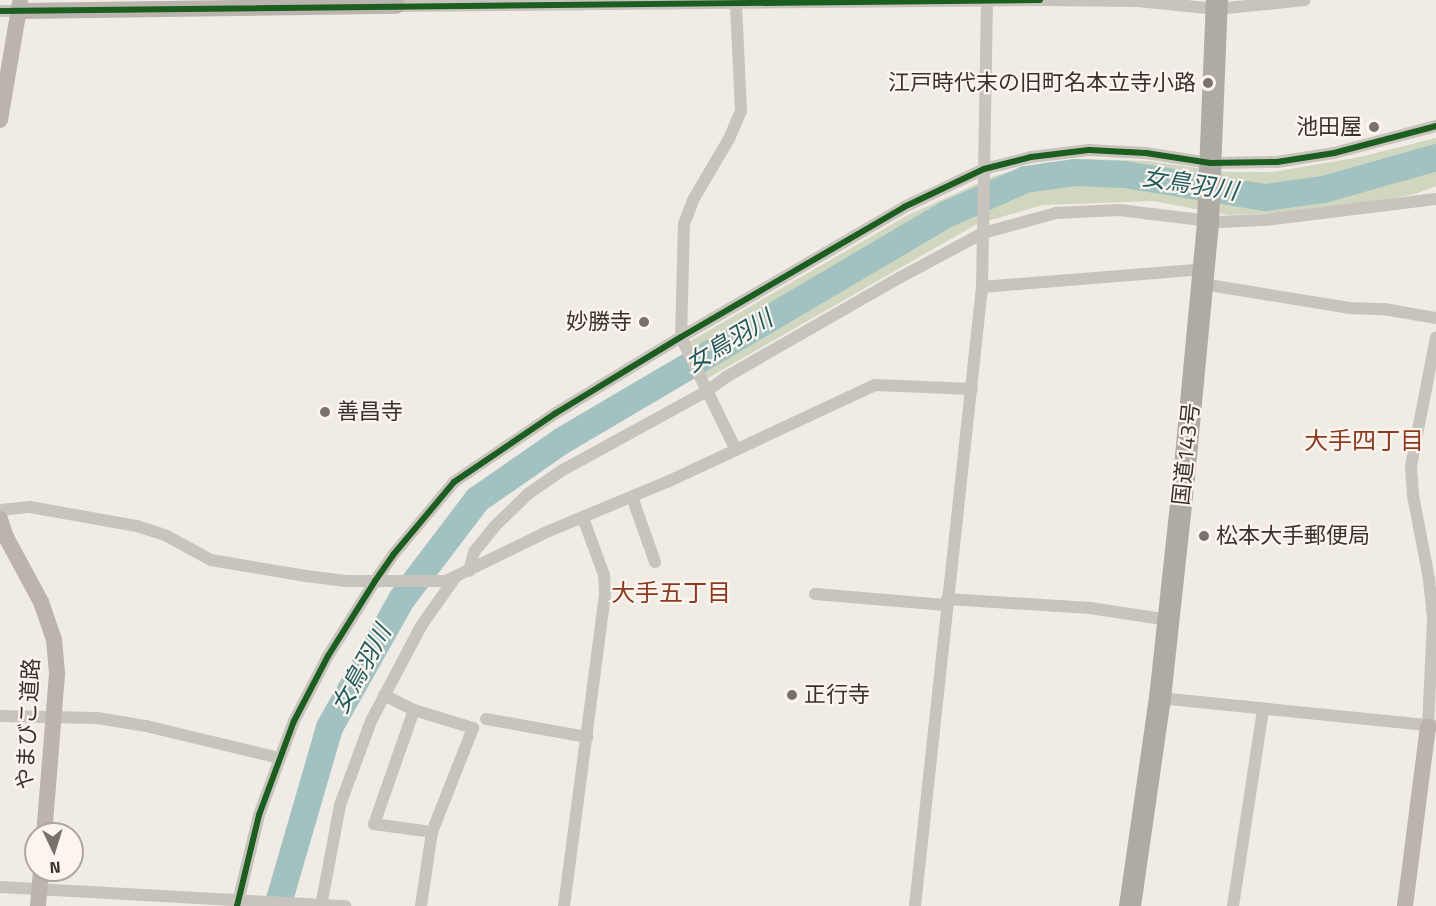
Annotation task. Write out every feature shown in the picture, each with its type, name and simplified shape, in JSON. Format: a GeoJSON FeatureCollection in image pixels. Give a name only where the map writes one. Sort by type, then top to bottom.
{"type":"FeatureCollection","features":[{"type":"Feature","properties":{"kind":"highway","name":"国道143号"},"geometry":{"type":"LineString","coordinates":[[1130,906],[1160,698],[1203,276],[1208,219],[1217,5]]}},
{"type":"Feature","properties":{"kind":"street"},"geometry":{"type":"LineString","coordinates":[[0,11],[20,6],[1042,0],[1217,5],[1305,0]]}},
{"type":"Feature","properties":{"kind":"street"},"geometry":{"type":"LineString","coordinates":[[915,906],[946,602],[982,287],[987,1]]}},
{"type":"Feature","properties":{"kind":"street"},"geometry":{"type":"LineString","coordinates":[[736,3],[741,111],[729,139],[693,200],[684,224],[682,340],[736,450]]}},
{"type":"Feature","properties":{"kind":"street"},"geometry":{"type":"LineString","coordinates":[[0,120],[20,6]]}},
{"type":"Feature","properties":{"kind":"street"},"geometry":{"type":"LineString","coordinates":[[241,902],[259,815],[294,721],[328,656],[393,555],[454,482],[556,413],[904,207],[984,172],[1031,157],[1089,150],[1146,153],[1210,166],[1277,162],[1334,153],[1436,126]]}},
{"type":"Feature","properties":{"kind":"street"},"geometry":{"type":"LineString","coordinates":[[469,571],[474,552],[528,494],[561,471],[983,230],[1056,213],[1081,211],[1119,210],[1208,219],[1265,220],[1436,199]]}},
{"type":"Feature","properties":{"kind":"street"},"geometry":{"type":"LineString","coordinates":[[982,287],[1203,276],[1349,308],[1384,309],[1436,318]]}},
{"type":"Feature","properties":{"kind":"street"},"geometry":{"type":"LineString","coordinates":[[1405,906],[1432,726],[1433,655],[1433,579],[1413,495],[1410,466],[1436,337]]}},
{"type":"Feature","properties":{"kind":"street"},"geometry":{"type":"LineString","coordinates":[[0,510],[30,507],[126,524],[167,536],[211,560],[306,576],[378,581],[451,579],[549,531],[632,497],[875,385],[972,388]]}},
{"type":"Feature","properties":{"kind":"street"},"geometry":{"type":"LineString","coordinates":[[632,497],[655,562]]}},
{"type":"Feature","properties":{"kind":"street"},"geometry":{"type":"LineString","coordinates":[[564,906],[605,593],[604,575],[583,518]]}},
{"type":"Feature","properties":{"kind":"street","name":"やまびこ道路"},"geometry":{"type":"LineString","coordinates":[[0,519],[6,537],[41,602],[54,639],[57,674],[45,822]]}},
{"type":"Feature","properties":{"kind":"street"},"geometry":{"type":"LineString","coordinates":[[318,904],[340,806],[384,695],[421,626],[451,579]]}},
{"type":"Feature","properties":{"kind":"street"},"geometry":{"type":"LineString","coordinates":[[815,594],[1090,608],[1169,620]]}},
{"type":"Feature","properties":{"kind":"street"},"geometry":{"type":"LineString","coordinates":[[384,695],[414,710],[473,728],[432,832],[421,906]]}},
{"type":"Feature","properties":{"kind":"street"},"geometry":{"type":"LineString","coordinates":[[1160,698],[1432,726]]}},
{"type":"Feature","properties":{"kind":"street"},"geometry":{"type":"LineString","coordinates":[[414,710],[374,824],[432,832]]}},
{"type":"Feature","properties":{"kind":"street"},"geometry":{"type":"LineString","coordinates":[[1233,906],[1263,710]]}},
{"type":"Feature","properties":{"kind":"street"},"geometry":{"type":"LineString","coordinates":[[0,716],[97,717],[146,726],[279,758]]}},
{"type":"Feature","properties":{"kind":"street"},"geometry":{"type":"LineString","coordinates":[[486,719],[587,737]]}},
{"type":"Feature","properties":{"kind":"street"},"geometry":{"type":"LineString","coordinates":[[38,906],[40,882]]}},
{"type":"Feature","properties":{"kind":"street"},"geometry":{"type":"LineString","coordinates":[[0,887],[345,906]]}},
{"type":"Feature","properties":{"kind":"green space"},"geometry":{"type":"Polygon","coordinates":[[[1436,138],[1436,153],[1425,157],[1323,184],[1266,191],[1225,181],[1126,169],[1074,169],[1023,176],[934,218],[694,356],[687,343],[908,215],[994,176],[1043,163],[1087,159],[1147,161],[1226,172],[1273,172],[1360,157],[1436,138]]]}},
{"type":"Feature","properties":{"kind":"green space"},"geometry":{"type":"Polygon","coordinates":[[[1436,171],[1436,186],[1415,194],[1350,206],[1286,213],[1227,215],[1153,201],[1043,205],[977,224],[708,378],[697,363],[989,196],[1038,181],[1080,176],[1124,178],[1185,191],[1214,200],[1287,204],[1436,171]]]}},
{"type":"Feature","properties":{"kind":"waterway","name":"女鳥羽川"},"geometry":{"type":"LineString","coordinates":[[277,906],[329,727],[401,599],[477,499],[562,440],[946,214],[1025,179],[1074,172],[1124,174],[1265,197],[1323,189],[1436,157]]}},
{"type":"Feature","properties":{"kind":"cycle path"},"geometry":{"type":"LineString","coordinates":[[0,11],[1040,0]]}},
{"type":"Feature","properties":{"kind":"cycle path"},"geometry":{"type":"LineString","coordinates":[[237,906],[259,815],[294,721],[328,656],[375,581],[393,555],[454,482],[556,413],[904,207],[984,169],[1031,157],[1089,150],[1146,153],[1210,163],[1277,162],[1334,153],[1436,126]]}},
{"type":"Feature","properties":{"kind":"place","name":"江戸時代末の旧町名本立寺小路"},"geometry":{"type":"Point","coordinates":[1208,83]}},
{"type":"Feature","properties":{"kind":"place","name":"池田屋"},"geometry":{"type":"Point","coordinates":[1374,127]}},
{"type":"Feature","properties":{"kind":"place","name":"妙勝寺"},"geometry":{"type":"Point","coordinates":[644,322]}},
{"type":"Feature","properties":{"kind":"place","name":"善昌寺"},"geometry":{"type":"Point","coordinates":[325,412]}},
{"type":"Feature","properties":{"kind":"place","name":"松本大手郵便局"},"geometry":{"type":"Point","coordinates":[1204,536]}},
{"type":"Feature","properties":{"kind":"place","name":"正行寺"},"geometry":{"type":"Point","coordinates":[792,695]}},
{"type":"Feature","properties":{"kind":"district","name":"大手四丁目"},"geometry":{"type":"Point","coordinates":[1364,441]}},
{"type":"Feature","properties":{"kind":"district","name":"大手五丁目"},"geometry":{"type":"Point","coordinates":[671,593]}}]}
